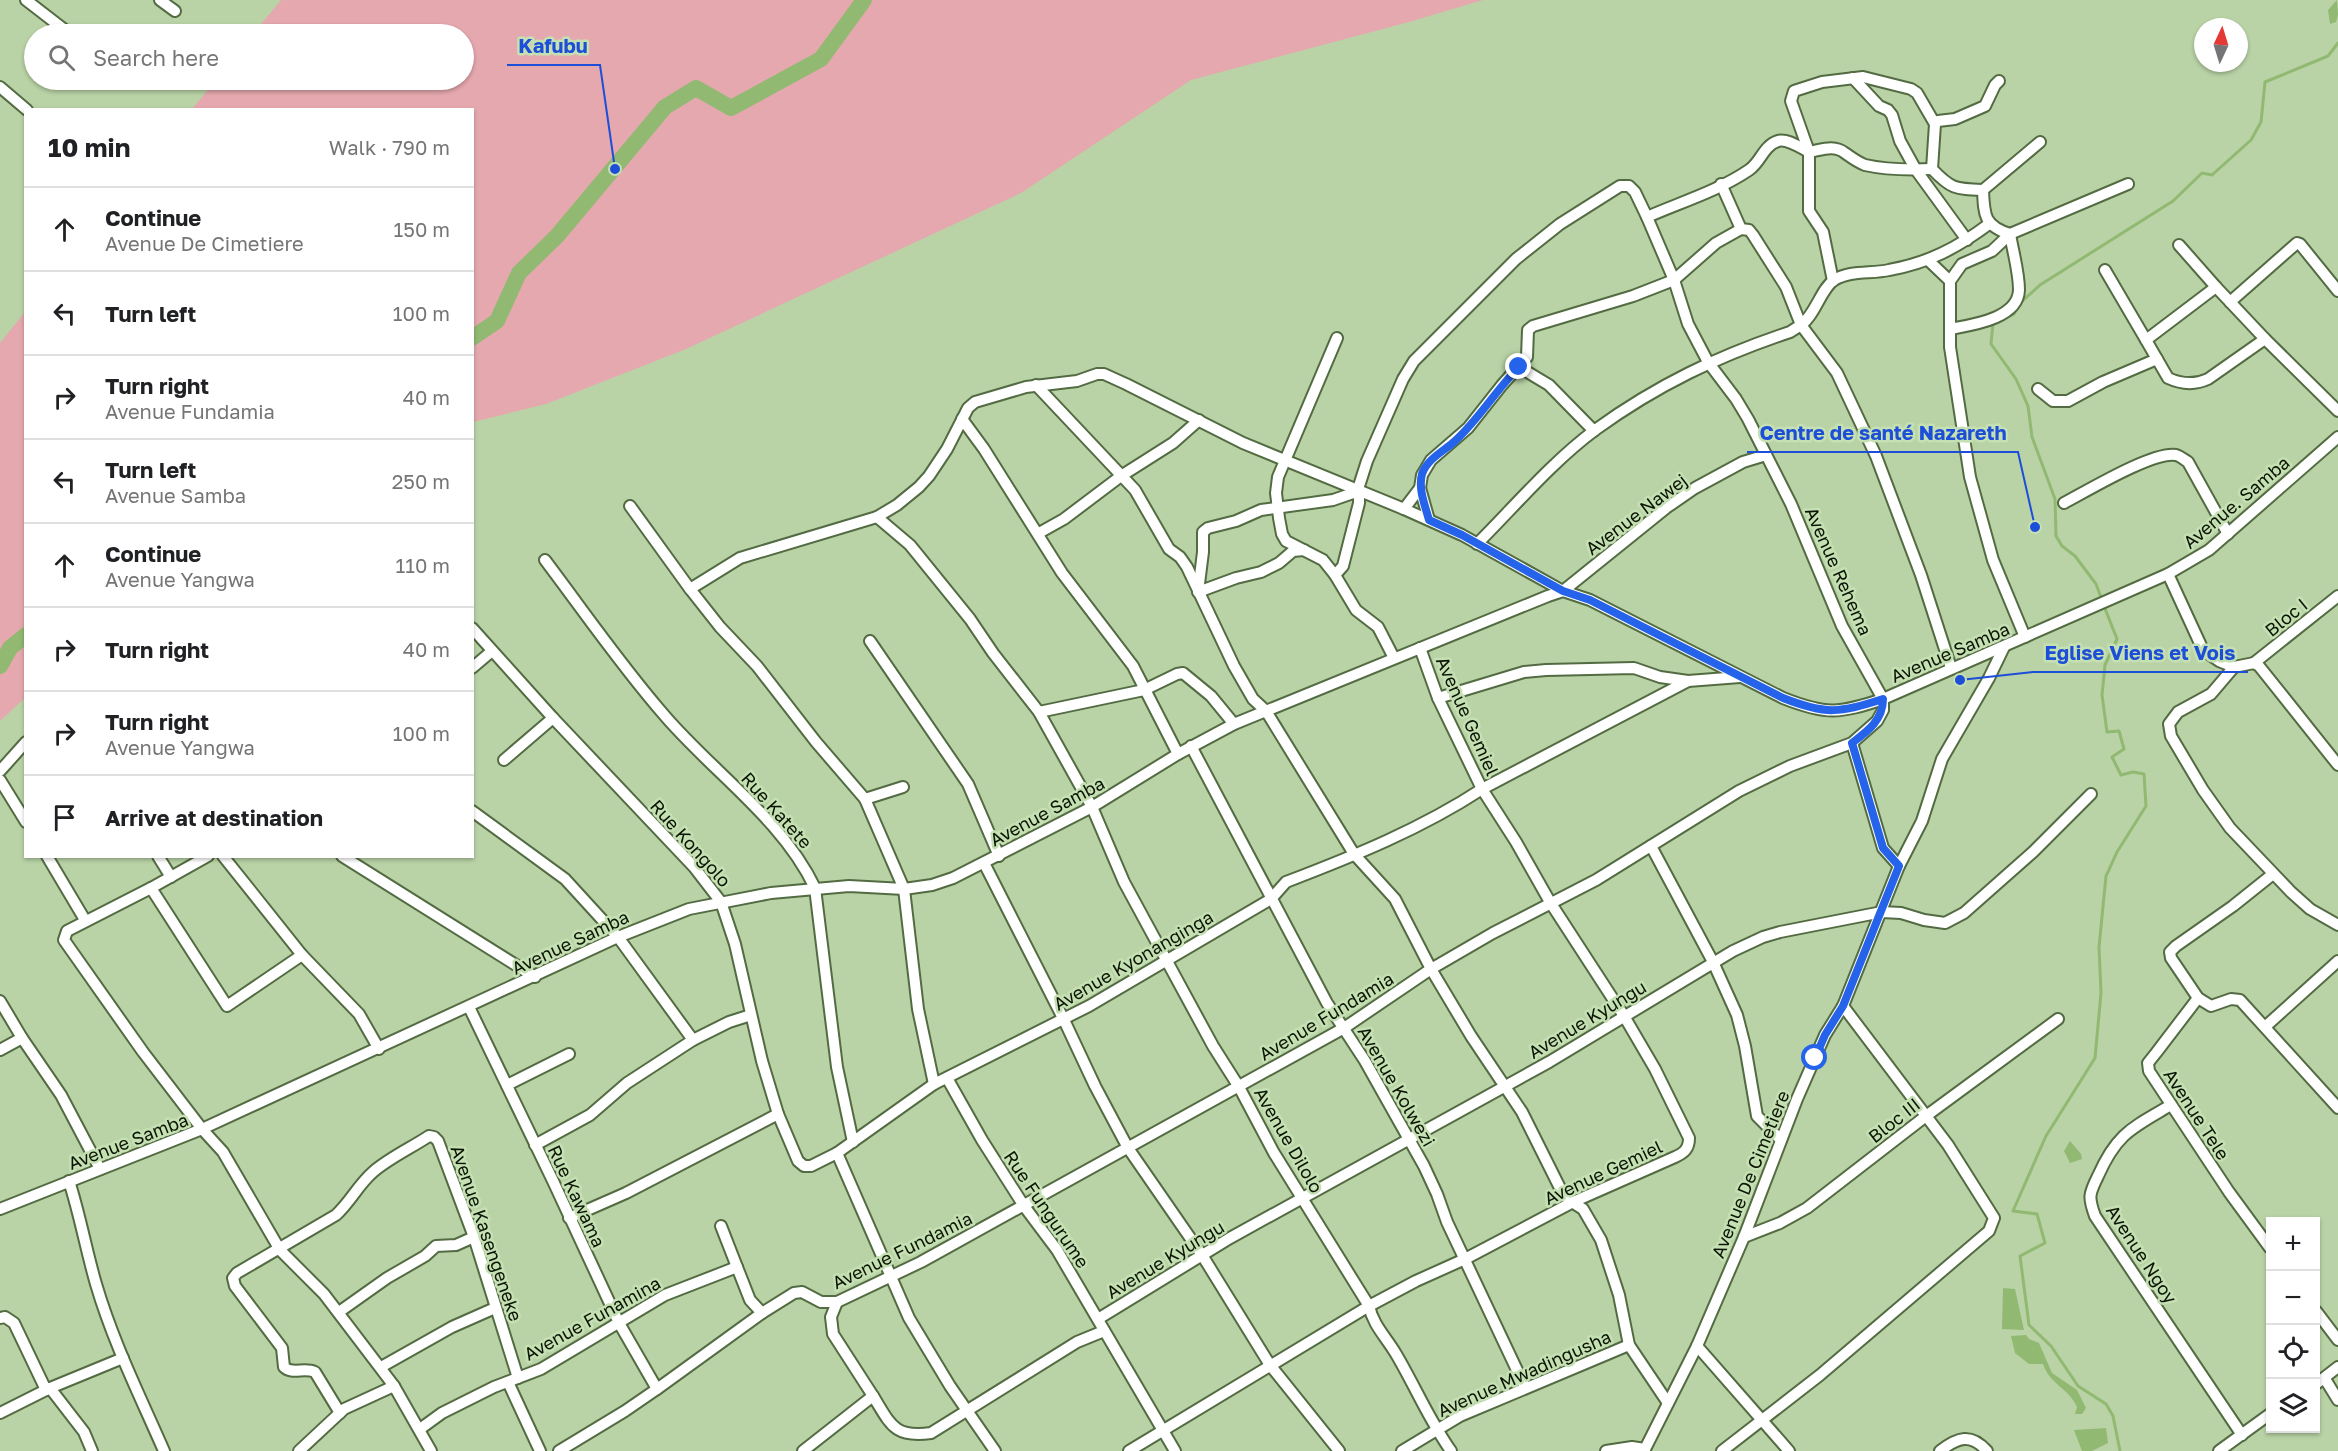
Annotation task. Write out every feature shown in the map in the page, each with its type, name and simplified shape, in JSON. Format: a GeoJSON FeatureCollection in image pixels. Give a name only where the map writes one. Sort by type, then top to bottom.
{"type":"FeatureCollection","features":[{"type":"Feature","properties":{"kind":"street"},"geometry":{"type":"LineString","coordinates":[[26,0],[57,24]]}},
{"type":"Feature","properties":{"kind":"street"},"geometry":{"type":"LineString","coordinates":[[160,0],[175,11]]}},
{"type":"Feature","properties":{"kind":"street"},"geometry":{"type":"LineString","coordinates":[[1833,280],[1823,232],[1809,212],[1809,152],[1791,101],[1794,91],[1822,82],[1863,77],[1911,89],[1917,93],[1935,124],[1932,169]]}},
{"type":"Feature","properties":{"kind":"street"},"geometry":{"type":"LineString","coordinates":[[1853,78],[1879,106],[1888,110],[1892,115],[1900,141],[1916,170],[1967,240]]}},
{"type":"Feature","properties":{"kind":"street"},"geometry":{"type":"LineString","coordinates":[[1935,124],[1938,121],[1955,119],[1985,106],[1999,81]]}},
{"type":"Feature","properties":{"kind":"street"},"geometry":{"type":"LineString","coordinates":[[0,87],[25,108]]}},
{"type":"Feature","properties":{"kind":"street"},"geometry":{"type":"LineString","coordinates":[[1647,217],[1721,184],[1754,166],[1761,153],[1779,141],[1786,141],[1809,152],[1829,148],[1844,151],[1856,162],[1865,165],[1916,170],[1932,169],[1957,189],[1983,190],[2040,142]]}},
{"type":"Feature","properties":{"kind":"street"},"geometry":{"type":"LineString","coordinates":[[1721,184],[1741,229]]}},
{"type":"Feature","properties":{"kind":"street"},"geometry":{"type":"LineString","coordinates":[[2025,637],[1993,560],[1966,456],[1950,347],[1950,281],[1962,264],[1992,251],[2010,234],[2128,184]]}},
{"type":"Feature","properties":{"kind":"street","name":"Avenue Rehema"},"geometry":{"type":"LineString","coordinates":[[1359,491],[1367,461],[1407,370],[1450,323],[1508,267],[1560,224],[1620,186],[1629,186],[1635,192],[1647,217],[1674,280],[1688,324],[1708,362],[1736,399],[1766,455],[1791,504],[1842,626],[1883,699]]}},
{"type":"Feature","properties":{"kind":"street"},"geometry":{"type":"LineString","coordinates":[[1983,190],[1984,210],[1989,224],[2010,234]]}},
{"type":"Feature","properties":{"kind":"street"},"geometry":{"type":"LineString","coordinates":[[1477,544],[1563,458],[1594,431],[1666,384],[1708,362],[1801,326],[1833,280],[1856,273],[1885,271],[1929,261],[1967,240],[1989,224]]}},
{"type":"Feature","properties":{"kind":"street"},"geometry":{"type":"LineString","coordinates":[[1429,520],[1420,488],[1422,475],[1431,460],[1468,429],[1527,357],[1528,330],[1533,326],[1634,296],[1674,280],[1716,243],[1741,229],[1749,230],[1781,279],[1801,326],[1837,373],[1876,456],[1921,575],[1951,669]]}},
{"type":"Feature","properties":{"kind":"street"},"geometry":{"type":"LineString","coordinates":[[1950,329],[1989,321],[2005,312],[2016,301],[2019,290],[2010,234]]}},
{"type":"Feature","properties":{"kind":"street"},"geometry":{"type":"LineString","coordinates":[[2230,302],[2297,243],[2338,291]]}},
{"type":"Feature","properties":{"kind":"street"},"geometry":{"type":"LineString","coordinates":[[2179,245],[2265,339],[2338,411]]}},
{"type":"Feature","properties":{"kind":"street"},"geometry":{"type":"LineString","coordinates":[[1929,261],[1950,281]]}},
{"type":"Feature","properties":{"kind":"street"},"geometry":{"type":"LineString","coordinates":[[2105,270],[2168,378],[2185,383],[2201,382],[2265,339]]}},
{"type":"Feature","properties":{"kind":"street"},"geometry":{"type":"LineString","coordinates":[[2146,340],[2216,287]]}},
{"type":"Feature","properties":{"kind":"street"},"geometry":{"type":"LineString","coordinates":[[1337,338],[1278,477],[1278,507],[1282,534],[1286,541],[1323,560],[1356,610],[1377,627],[1394,658]]}},
{"type":"Feature","properties":{"kind":"street"},"geometry":{"type":"LineString","coordinates":[[2038,389],[2053,401],[2067,400],[2157,359]]}},
{"type":"Feature","properties":{"kind":"street"},"geometry":{"type":"LineString","coordinates":[[1519,367],[1549,386],[1594,431]]}},
{"type":"Feature","properties":{"kind":"street"},"geometry":{"type":"LineString","coordinates":[[690,589],[740,558],[877,517],[897,505],[919,487],[947,449],[968,408],[975,402],[1036,385],[1059,384],[1104,374],[1243,443],[1429,520],[1563,591]]}},
{"type":"Feature","properties":{"kind":"street"},"geometry":{"type":"LineString","coordinates":[[1036,385],[1135,490],[1169,549],[1180,557],[1187,567],[1234,666],[1253,699],[1266,711],[1354,854],[1395,899],[1431,969],[1471,1036],[1522,1112],[1562,1192],[1583,1209],[1600,1240],[1616,1286],[1629,1345],[1668,1403]]}},
{"type":"Feature","properties":{"kind":"street"},"geometry":{"type":"LineString","coordinates":[[962,419],[1039,533],[1062,573],[1133,666],[1178,754]]}},
{"type":"Feature","properties":{"kind":"street"},"geometry":{"type":"LineString","coordinates":[[1039,533],[1064,519],[1121,476],[1173,444],[1198,420]]}},
{"type":"Feature","properties":{"kind":"street","name":"Avenue. Samba"},"geometry":{"type":"LineString","coordinates":[[2116,598],[2168,574],[2209,549],[2338,437]]}},
{"type":"Feature","properties":{"kind":"street","name":"Avenue Nawej"},"geometry":{"type":"LineString","coordinates":[[1563,591],[1666,508],[1695,488],[1743,462],[1766,455]]}},
{"type":"Feature","properties":{"kind":"street"},"geometry":{"type":"LineString","coordinates":[[2064,503],[2134,467],[2160,456],[2177,455],[2188,462],[2228,534]]}},
{"type":"Feature","properties":{"kind":"street"},"geometry":{"type":"LineString","coordinates":[[1404,509],[1420,488]]}},
{"type":"Feature","properties":{"kind":"street"},"geometry":{"type":"LineString","coordinates":[[1198,592],[1203,532],[1213,526],[1236,521],[1261,510],[1333,500],[1359,491]]}},
{"type":"Feature","properties":{"kind":"street"},"geometry":{"type":"LineString","coordinates":[[1335,575],[1343,566],[1359,503],[1359,491]]}},
{"type":"Feature","properties":{"kind":"street"},"geometry":{"type":"LineString","coordinates":[[630,506],[720,627],[757,666],[816,742],[865,799],[904,889],[918,1009],[934,1084]]}},
{"type":"Feature","properties":{"kind":"street","name":"Avenue Dilolo"},"geometry":{"type":"LineString","coordinates":[[877,517],[910,545],[970,619],[1039,712],[1092,807],[1124,882],[1213,1046],[1239,1087],[1274,1153],[1369,1306],[1375,1325],[1396,1352],[1436,1430],[1451,1451]]}},
{"type":"Feature","properties":{"kind":"street"},"geometry":{"type":"LineString","coordinates":[[1198,592],[1236,578],[1261,572],[1279,563],[1293,551],[1305,550]]}},
{"type":"Feature","properties":{"kind":"street","name":"Rue Katete"},"geometry":{"type":"LineString","coordinates":[[545,560],[602,639],[666,717],[784,839],[804,865],[815,888],[837,1067],[853,1142]]}},
{"type":"Feature","properties":{"kind":"street"},"geometry":{"type":"LineString","coordinates":[[2168,574],[2203,650],[2219,661],[2234,667],[2254,663],[2338,765]]}},
{"type":"Feature","properties":{"kind":"street","name":"Avenue Samba"},"geometry":{"type":"LineString","coordinates":[[0,1209],[202,1129],[618,937],[689,909],[771,893],[815,888],[849,885],[904,889],[953,879],[1092,807],[1191,746],[1234,724],[1563,591],[1590,600],[1783,698],[1810,709],[1851,709],[1883,699],[2116,598]]}},
{"type":"Feature","properties":{"kind":"street","name":"Bloc I"},"geometry":{"type":"LineString","coordinates":[[2254,663],[2338,596]]}},
{"type":"Feature","properties":{"kind":"street","name":"Rue Kongolo"},"geometry":{"type":"LineString","coordinates":[[474,630],[553,718],[694,867],[721,903],[735,944],[751,1015],[778,1114],[798,1161],[804,1166]]}},
{"type":"Feature","properties":{"kind":"street"},"geometry":{"type":"LineString","coordinates":[[870,641],[968,784],[999,856]]}},
{"type":"Feature","properties":{"kind":"street","name":"Avenue De Cimetiere"},"geometry":{"type":"LineString","coordinates":[[1645,1450],[1697,1346],[1744,1237],[1825,1035],[1843,1006],[1899,866],[1922,821],[1942,759],[1989,678],[2004,647]]}},
{"type":"Feature","properties":{"kind":"street","name":"Avenue Gemiel"},"geometry":{"type":"LineString","coordinates":[[1129,1451],[1369,1306],[1573,1203],[1675,1157],[1689,1146],[1689,1138],[1655,1069],[1482,789],[1438,698],[1420,648]]}},
{"type":"Feature","properties":{"kind":"street"},"geometry":{"type":"LineString","coordinates":[[474,666],[492,651]]}},
{"type":"Feature","properties":{"kind":"street"},"geometry":{"type":"LineString","coordinates":[[2234,667],[2211,694],[2178,712],[2169,724],[2171,736],[2203,790],[2230,828],[2310,909],[2338,925]]}},
{"type":"Feature","properties":{"kind":"street"},"geometry":{"type":"LineString","coordinates":[[1438,698],[1524,672],[1546,670],[1634,668],[1660,677],[1688,681],[1741,677]]}},
{"type":"Feature","properties":{"kind":"street"},"geometry":{"type":"LineString","coordinates":[[1039,712],[1144,690],[1177,674],[1183,674],[1211,696],[1234,724]]}},
{"type":"Feature","properties":{"kind":"street","name":"Avenue Kyonanginga"},"geometry":{"type":"LineString","coordinates":[[804,1166],[811,1166],[837,1153],[934,1084],[1064,1020],[1271,899],[1286,882],[1414,829],[1482,789],[1688,681]]}},
{"type":"Feature","properties":{"kind":"street","name":"Avenue Fundamia"},"geometry":{"type":"LineString","coordinates":[[559,1451],[655,1392],[762,1313],[794,1293],[802,1292],[821,1302],[837,1302],[891,1277],[1024,1206],[1344,1028],[1431,969],[1550,902],[1596,880],[1730,796],[1765,777],[1852,743],[1877,721],[1883,710],[1883,699]]}},
{"type":"Feature","properties":{"kind":"street"},"geometry":{"type":"LineString","coordinates":[[504,760],[553,718]]}},
{"type":"Feature","properties":{"kind":"street"},"geometry":{"type":"LineString","coordinates":[[1852,743],[1883,848],[1899,866]]}},
{"type":"Feature","properties":{"kind":"street"},"geometry":{"type":"LineString","coordinates":[[0,771],[24,744]]}},
{"type":"Feature","properties":{"kind":"street","name":"Avenue Kolwezi"},"geometry":{"type":"LineString","coordinates":[[1191,746],[1327,1003],[1344,1028],[1424,1166],[1447,1222],[1526,1387]]}},
{"type":"Feature","properties":{"kind":"street"},"geometry":{"type":"LineString","coordinates":[[0,780],[24,819]]}},
{"type":"Feature","properties":{"kind":"street"},"geometry":{"type":"LineString","coordinates":[[865,799],[903,787]]}},
{"type":"Feature","properties":{"kind":"street","name":"Avenue Kyungu"},"geometry":{"type":"LineString","coordinates":[[1098,1319],[1202,1255],[1568,1051],[1713,962],[1763,937],[1882,912],[1900,913],[1945,923],[1964,913],[2033,852],[2091,794]]}},
{"type":"Feature","properties":{"kind":"street"},"geometry":{"type":"LineString","coordinates":[[474,812],[565,879],[618,937],[693,1040]]}},
{"type":"Feature","properties":{"kind":"street"},"geometry":{"type":"LineString","coordinates":[[1652,846],[1713,962],[1737,1015],[1745,1046],[1757,1116],[1781,1140]]}},
{"type":"Feature","properties":{"kind":"street"},"geometry":{"type":"LineString","coordinates":[[48,858],[85,921]]}},
{"type":"Feature","properties":{"kind":"street"},"geometry":{"type":"LineString","coordinates":[[159,858],[171,877]]}},
{"type":"Feature","properties":{"kind":"street"},"geometry":{"type":"LineString","coordinates":[[204,858],[67,930],[64,940],[143,1052],[202,1129],[223,1152],[280,1250],[324,1294],[381,1367],[420,1429],[431,1451]]}},
{"type":"Feature","properties":{"kind":"street"},"geometry":{"type":"LineString","coordinates":[[225,858],[302,955],[359,1014],[379,1049]]}},
{"type":"Feature","properties":{"kind":"street"},"geometry":{"type":"LineString","coordinates":[[345,858],[535,977]]}},
{"type":"Feature","properties":{"kind":"street"},"geometry":{"type":"LineString","coordinates":[[984,863],[1128,1148],[1202,1255],[1270,1365],[1339,1451]]}},
{"type":"Feature","properties":{"kind":"street"},"geometry":{"type":"LineString","coordinates":[[2273,874],[2233,906],[2176,946],[2170,952],[2171,958],[2198,998],[2211,1006],[2231,999],[2240,1000],[2338,1108]]}},
{"type":"Feature","properties":{"kind":"street"},"geometry":{"type":"LineString","coordinates":[[151,888],[227,1006],[302,955]]}},
{"type":"Feature","properties":{"kind":"street"},"geometry":{"type":"LineString","coordinates":[[2266,1026],[2338,961]]}},
{"type":"Feature","properties":{"kind":"street","name":"Avenue Tele"},"geometry":{"type":"LineString","coordinates":[[2198,998],[2148,1064],[2149,1071],[2229,1191],[2266,1241]]}},
{"type":"Feature","properties":{"kind":"street"},"geometry":{"type":"LineString","coordinates":[[0,1001],[61,1095],[100,1169]]}},
{"type":"Feature","properties":{"kind":"street"},"geometry":{"type":"LineString","coordinates":[[1722,1451],[1935,1278],[1989,1231],[1994,1218],[1948,1145],[1843,1006]]}},
{"type":"Feature","properties":{"kind":"street","name":"Rue Kawama"},"geometry":{"type":"LineString","coordinates":[[469,1007],[619,1323],[655,1392]]}},
{"type":"Feature","properties":{"kind":"street"},"geometry":{"type":"LineString","coordinates":[[535,1145],[590,1115],[627,1083],[693,1040],[729,1022],[751,1015]]}},
{"type":"Feature","properties":{"kind":"street","name":"Bloc III"},"geometry":{"type":"LineString","coordinates":[[1744,1237],[1780,1223],[1807,1208],[1926,1116],[2058,1019]]}},
{"type":"Feature","properties":{"kind":"street"},"geometry":{"type":"LineString","coordinates":[[0,1050],[22,1038]]}},
{"type":"Feature","properties":{"kind":"street"},"geometry":{"type":"LineString","coordinates":[[507,1085],[569,1054]]}},
{"type":"Feature","properties":{"kind":"street","name":"Rue Fungurume"},"geometry":{"type":"LineString","coordinates":[[947,1078],[982,1140],[1024,1206],[1057,1250],[1175,1451]]}},
{"type":"Feature","properties":{"kind":"street","name":"Avenue Ngoy"},"geometry":{"type":"LineString","coordinates":[[2171,1105],[2130,1129],[2115,1144],[2106,1156],[2091,1189],[2089,1201],[2095,1216],[2242,1435]]}},
{"type":"Feature","properties":{"kind":"street"},"geometry":{"type":"LineString","coordinates":[[569,1218],[626,1193],[778,1114]]}},
{"type":"Feature","properties":{"kind":"street","name":"Avenue Kasengeneke"},"geometry":{"type":"LineString","coordinates":[[340,1413],[315,1372],[292,1371],[284,1367],[282,1348],[233,1278],[237,1273],[280,1250],[336,1215],[350,1203],[360,1187],[374,1172],[429,1136],[435,1137],[474,1237],[513,1380],[540,1451]]}},
{"type":"Feature","properties":{"kind":"street"},"geometry":{"type":"LineString","coordinates":[[837,1153],[909,1318],[950,1386],[995,1451]]}},
{"type":"Feature","properties":{"kind":"street"},"geometry":{"type":"LineString","coordinates":[[69,1181],[96,1284],[123,1358],[164,1451]]}},
{"type":"Feature","properties":{"kind":"street"},"geometry":{"type":"LineString","coordinates":[[722,1226],[750,1300],[762,1313]]}},
{"type":"Feature","properties":{"kind":"street"},"geometry":{"type":"LineString","coordinates":[[339,1312],[387,1278],[425,1256],[432,1248],[441,1244],[456,1245],[474,1237]]}},
{"type":"Feature","properties":{"kind":"street","name":"Avenue Funamina"},"geometry":{"type":"LineString","coordinates":[[420,1429],[442,1413],[541,1369],[665,1294],[737,1267]]}},
{"type":"Feature","properties":{"kind":"street"},"geometry":{"type":"LineString","coordinates":[[837,1302],[831,1317],[833,1334],[892,1426],[899,1432],[908,1434],[931,1433],[1077,1342],[1104,1331]]}},
{"type":"Feature","properties":{"kind":"street"},"geometry":{"type":"LineString","coordinates":[[381,1367],[452,1327],[495,1308]]}},
{"type":"Feature","properties":{"kind":"street"},"geometry":{"type":"LineString","coordinates":[[2320,1316],[2338,1341]]}},
{"type":"Feature","properties":{"kind":"street"},"geometry":{"type":"LineString","coordinates":[[0,1318],[5,1317],[14,1323],[48,1389],[84,1432],[92,1451]]}},
{"type":"Feature","properties":{"kind":"street","name":"Avenue Mwadingusha"},"geometry":{"type":"LineString","coordinates":[[1402,1451],[1460,1416],[1629,1345]]}},
{"type":"Feature","properties":{"kind":"street"},"geometry":{"type":"LineString","coordinates":[[1697,1346],[1790,1451]]}},
{"type":"Feature","properties":{"kind":"street"},"geometry":{"type":"LineString","coordinates":[[0,1413],[48,1389],[123,1358]]}},
{"type":"Feature","properties":{"kind":"street"},"geometry":{"type":"LineString","coordinates":[[2338,1367],[2320,1381],[2338,1400]]}},
{"type":"Feature","properties":{"kind":"street"},"geometry":{"type":"LineString","coordinates":[[299,1451],[340,1413],[394,1386]]}},
{"type":"Feature","properties":{"kind":"street"},"geometry":{"type":"LineString","coordinates":[[803,1451],[873,1396]]}},
{"type":"Feature","properties":{"kind":"street"},"geometry":{"type":"LineString","coordinates":[[2222,1450],[2266,1418]]}},
{"type":"Feature","properties":{"kind":"street"},"geometry":{"type":"LineString","coordinates":[[1940,1451],[1964,1438],[1976,1440],[1987,1451]]}},
{"type":"Feature","properties":{"kind":"street"},"geometry":{"type":"LineString","coordinates":[[1606,1451],[1632,1447],[1645,1450]]}},
{"type":"Feature","properties":{"kind":"shaded area"},"geometry":{"type":"Polygon","coordinates":[[[281,0],[1483,0],[1191,80],[1021,193],[686,349],[546,404],[474,422],[474,108],[193,108],[208,90],[474,90],[474,24],[261,24],[281,0]]]}},
{"type":"Feature","properties":{"kind":"shaded area"},"geometry":{"type":"Polygon","coordinates":[[[2337,0],[2336,22],[2330,24],[2328,10],[2337,0]]]}},
{"type":"Feature","properties":{"kind":"shaded area"},"geometry":{"type":"Polygon","coordinates":[[[24,313],[24,699],[0,721],[0,343],[24,313]]]}},
{"type":"Feature","properties":{"kind":"shaded area"},"geometry":{"type":"Polygon","coordinates":[[[2070,1141],[2081,1154],[2082,1159],[2070,1163],[2064,1151],[2070,1141]]]}},
{"type":"Feature","properties":{"kind":"shaded area"},"geometry":{"type":"Polygon","coordinates":[[[2003,1288],[2015,1289],[2024,1330],[2002,1329],[2003,1288]]]}},
{"type":"Feature","properties":{"kind":"shaded area"},"geometry":{"type":"Polygon","coordinates":[[[2026,1335],[2029,1339],[2039,1343],[2052,1373],[2077,1390],[2086,1408],[2082,1414],[2075,1414],[2077,1407],[2073,1400],[2050,1377],[2043,1364],[2029,1364],[2015,1353],[2011,1336],[2026,1335]]]}},
{"type":"Feature","properties":{"kind":"shaded area"},"geometry":{"type":"Polygon","coordinates":[[[2106,1428],[2108,1443],[2092,1451],[2082,1451],[2074,1430],[2106,1428]]]}},
{"type":"Feature","properties":{"kind":"waterway"},"geometry":{"type":"LineString","coordinates":[[474,337],[497,321],[519,273],[557,236],[665,107],[696,88],[731,108],[821,59],[864,0]]}},
{"type":"Feature","properties":{"kind":"waterway"},"geometry":{"type":"LineString","coordinates":[[2007,317],[2014,314],[2020,303],[2040,285],[2173,201],[2202,173],[2212,175],[2251,140],[2261,122],[2265,82],[2328,56],[2338,43]]}},
{"type":"Feature","properties":{"kind":"waterway"},"geometry":{"type":"LineString","coordinates":[[1993,323],[1991,344],[2016,379],[2028,406],[2032,437],[2055,499],[2056,536],[2096,584],[2102,600]]}},
{"type":"Feature","properties":{"kind":"waterway"},"geometry":{"type":"LineString","coordinates":[[2104,606],[2117,639],[2105,665],[2102,695],[2107,732],[2119,731],[2124,749],[2112,757],[2121,775],[2133,772],[2144,774],[2146,806],[2117,852],[2106,876],[2099,947],[2101,993],[2095,1058],[2046,1136],[2013,1211],[2037,1214],[2045,1243],[2020,1256],[2029,1325],[2051,1346],[2078,1386],[2106,1404],[2113,1416],[2120,1451]]}},
{"type":"Feature","properties":{"kind":"waterway"},"geometry":{"type":"LineString","coordinates":[[0,666],[10,648],[24,637]]}},
{"type":"Feature","properties":{"kind":"place","name":"Kafubu"},"geometry":{"type":"Point","coordinates":[615,169]}},
{"type":"Feature","properties":{"kind":"place","name":"Centre de santé Nazareth"},"geometry":{"type":"Point","coordinates":[2035,527]}},
{"type":"Feature","properties":{"kind":"place","name":"Eglise Viens et Vois"},"geometry":{"type":"Point","coordinates":[1960,680]}},
{"type":"Feature","properties":{"kind":"route"},"geometry":{"type":"LineString","coordinates":[[1519,367],[1468,429],[1438,453],[1424,469],[1420,488],[1429,520],[1462,535],[1563,591],[1590,600],[1783,698],[1810,709],[1833,711],[1851,709],[1883,699],[1883,710],[1877,721],[1865,734],[1852,743],[1883,848],[1899,866],[1843,1006],[1825,1035],[1815,1058]]}}]}
